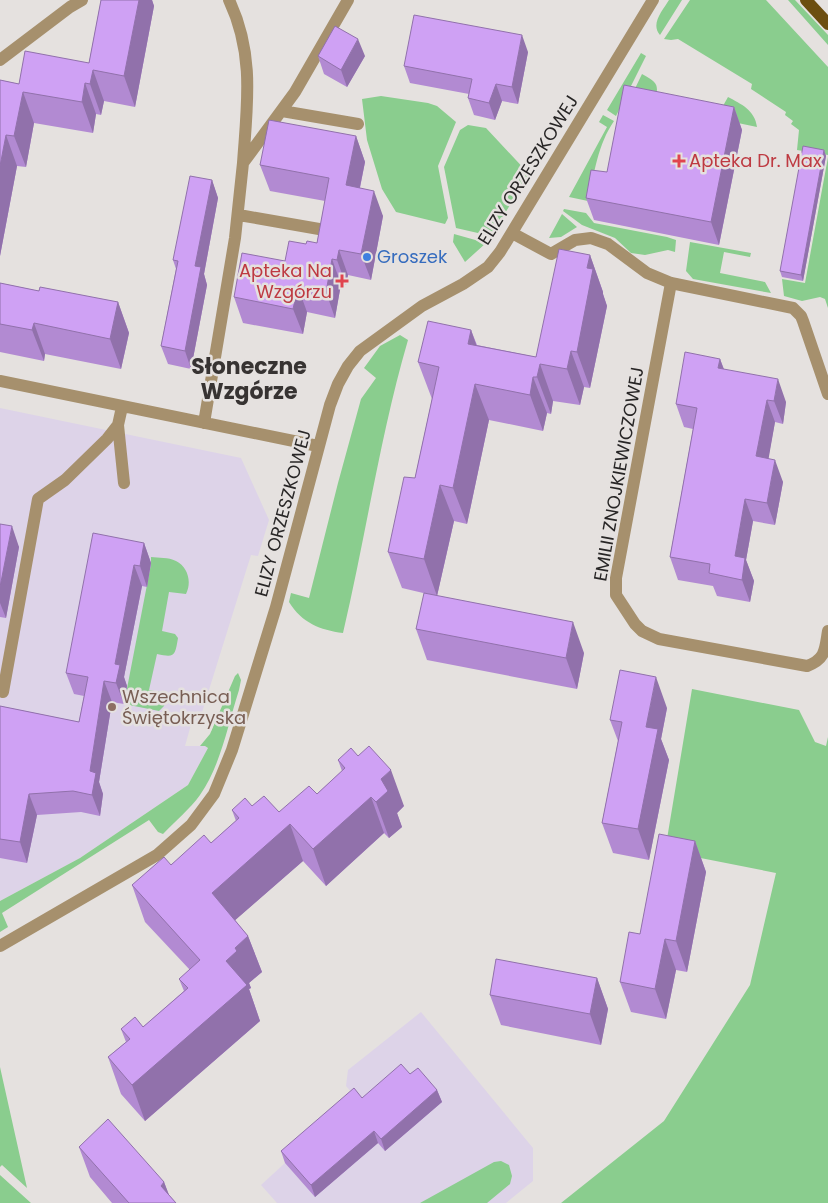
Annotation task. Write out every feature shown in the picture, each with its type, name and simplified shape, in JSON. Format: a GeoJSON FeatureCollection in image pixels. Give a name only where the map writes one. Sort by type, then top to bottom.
{"type":"FeatureCollection","features":[{"type":"Feature","properties":{"kind":"main road"},"geometry":{"type":"LineString","coordinates":[[806,0],[828,24]]}},
{"type":"Feature","properties":{"kind":"street"},"geometry":{"type":"LineString","coordinates":[[0,60],[82,0]]}},
{"type":"Feature","properties":{"kind":"street"},"geometry":{"type":"LineString","coordinates":[[204,423],[238,215],[244,163],[248,76],[244,38],[229,0]]}},
{"type":"Feature","properties":{"kind":"street"},"geometry":{"type":"LineString","coordinates":[[244,163],[296,92],[348,0]]}},
{"type":"Feature","properties":{"kind":"street","name":"ELIZY ORZESZKOWEJ"},"geometry":{"type":"LineString","coordinates":[[0,946],[157,855],[191,826],[214,794],[235,743],[274,616],[318,446],[338,384],[348,366],[360,351],[422,306],[463,284],[488,267],[512,233],[653,0]]}},
{"type":"Feature","properties":{"kind":"street"},"geometry":{"type":"LineString","coordinates":[[282,111],[358,124]]}},
{"type":"Feature","properties":{"kind":"street"},"geometry":{"type":"LineString","coordinates":[[238,215],[319,229]]}},
{"type":"Feature","properties":{"kind":"street"},"geometry":{"type":"LineString","coordinates":[[512,233],[551,254],[575,240],[591,238],[608,244],[647,272],[671,283],[793,308],[798,312],[803,321],[828,394]]}},
{"type":"Feature","properties":{"kind":"street","name":"EMILII ZNOJKIEWICZOWEJ"},"geometry":{"type":"LineString","coordinates":[[671,283],[616,578],[616,595],[642,631],[654,637],[807,666],[822,657],[828,631]]}},
{"type":"Feature","properties":{"kind":"street"},"geometry":{"type":"LineString","coordinates":[[0,381],[318,446]]}},
{"type":"Feature","properties":{"kind":"street"},"geometry":{"type":"LineString","coordinates":[[122,407],[118,425],[124,482]]}},
{"type":"Feature","properties":{"kind":"street"},"geometry":{"type":"LineString","coordinates":[[3,692],[38,499],[65,480],[86,461],[118,425]]}},
{"type":"Feature","properties":{"kind":"shaded area","name":"Wszechnica Świętokrzyska"},"geometry":{"type":"Polygon","coordinates":[[[0,408],[241,458],[269,520],[258,556],[251,555],[199,722],[192,721],[185,746],[205,746],[208,748],[188,785],[80,858],[0,901],[0,408]]]}},
{"type":"Feature","properties":{"kind":"shaded area"},"geometry":{"type":"Polygon","coordinates":[[[421,1012],[533,1148],[533,1181],[506,1203],[277,1203],[261,1185],[285,1163],[352,1093],[346,1086],[348,1070],[421,1012]]]}},
{"type":"Feature","properties":{"kind":"green space"},"geometry":{"type":"Polygon","coordinates":[[[669,0],[682,0],[660,35],[657,31],[657,22],[669,0]]]}},
{"type":"Feature","properties":{"kind":"green space"},"geometry":{"type":"Polygon","coordinates":[[[690,0],[766,0],[828,67],[828,155],[797,150],[799,130],[791,124],[793,121],[785,115],[786,112],[751,89],[752,84],[678,39],[664,39],[690,0]]]}},
{"type":"Feature","properties":{"kind":"green space"},"geometry":{"type":"Polygon","coordinates":[[[788,0],[795,0],[828,35],[828,45],[788,0]]]}},
{"type":"Feature","properties":{"kind":"green space"},"geometry":{"type":"Polygon","coordinates":[[[641,53],[646,56],[616,116],[607,110],[641,53]]]}},
{"type":"Feature","properties":{"kind":"green space"},"geometry":{"type":"Polygon","coordinates":[[[642,74],[655,83],[657,93],[655,104],[629,101],[642,74]]]}},
{"type":"Feature","properties":{"kind":"green space"},"geometry":{"type":"Polygon","coordinates":[[[381,96],[437,106],[456,122],[438,166],[448,218],[445,224],[396,212],[382,189],[367,140],[362,99],[381,96]]]}},
{"type":"Feature","properties":{"kind":"green space"},"geometry":{"type":"Polygon","coordinates":[[[728,97],[750,112],[756,121],[757,127],[695,114],[719,113],[728,97]]]}},
{"type":"Feature","properties":{"kind":"green space"},"geometry":{"type":"Polygon","coordinates":[[[603,115],[614,121],[600,149],[588,201],[569,197],[607,127],[599,122],[603,115]]]}},
{"type":"Feature","properties":{"kind":"green space"},"geometry":{"type":"Polygon","coordinates":[[[468,125],[486,128],[529,174],[491,236],[456,228],[444,167],[460,130],[468,125]]]}},
{"type":"Feature","properties":{"kind":"green space"},"geometry":{"type":"Polygon","coordinates":[[[828,157],[828,308],[825,299],[820,297],[802,301],[784,296],[782,279],[805,283],[828,157]]]}},
{"type":"Feature","properties":{"kind":"green space"},"geometry":{"type":"Polygon","coordinates":[[[564,209],[586,213],[594,223],[676,240],[675,252],[668,250],[645,255],[631,253],[615,238],[582,225],[563,211],[564,209]]]}},
{"type":"Feature","properties":{"kind":"green space"},"geometry":{"type":"Polygon","coordinates":[[[562,214],[577,227],[561,237],[549,238],[562,214]]]}},
{"type":"Feature","properties":{"kind":"green space"},"geometry":{"type":"Polygon","coordinates":[[[454,234],[486,243],[465,262],[453,242],[454,234]]]}},
{"type":"Feature","properties":{"kind":"green space"},"geometry":{"type":"Polygon","coordinates":[[[690,242],[751,253],[750,257],[724,252],[720,273],[765,282],[771,293],[693,279],[686,271],[690,242]]]}},
{"type":"Feature","properties":{"kind":"green space"},"geometry":{"type":"Polygon","coordinates":[[[400,335],[408,340],[389,412],[343,633],[327,630],[312,624],[294,609],[289,602],[291,593],[309,598],[361,399],[376,378],[364,368],[380,346],[400,335]]]}},
{"type":"Feature","properties":{"kind":"green space"},"geometry":{"type":"Polygon","coordinates":[[[151,557],[167,558],[176,561],[186,571],[189,580],[186,594],[169,592],[162,631],[175,634],[178,638],[173,654],[167,656],[157,654],[149,690],[166,693],[164,706],[159,711],[124,704],[151,557]]]}},
{"type":"Feature","properties":{"kind":"green space"},"geometry":{"type":"Polygon","coordinates":[[[238,673],[241,680],[239,690],[219,758],[207,783],[192,805],[163,834],[158,832],[149,820],[2,913],[8,927],[0,932],[0,901],[80,858],[188,785],[208,748],[200,746],[210,734],[238,673]]]}},
{"type":"Feature","properties":{"kind":"green space"},"geometry":{"type":"Polygon","coordinates":[[[692,689],[799,710],[815,742],[826,746],[828,737],[828,1203],[561,1203],[664,1121],[750,985],[776,873],[665,851],[692,689]]]}},
{"type":"Feature","properties":{"kind":"green space"},"geometry":{"type":"Polygon","coordinates":[[[0,1067],[27,1188],[2,1165],[0,1167],[0,1067]]]}},
{"type":"Feature","properties":{"kind":"green space"},"geometry":{"type":"Polygon","coordinates":[[[501,1161],[509,1165],[512,1176],[510,1184],[487,1203],[420,1203],[494,1162],[501,1161]]]}},
{"type":"Feature","properties":{"kind":"green space"},"geometry":{"type":"Polygon","coordinates":[[[0,1175],[31,1203],[0,1203],[0,1175]]]}},
{"type":"Feature","properties":{"kind":"building"},"geometry":{"type":"Polygon","coordinates":[[[101,0],[139,0],[124,76],[93,70],[90,84],[85,83],[82,102],[23,92],[14,136],[6,135],[0,166],[0,80],[19,84],[25,51],[89,63],[101,0]]]}},
{"type":"Feature","properties":{"kind":"building"},"geometry":{"type":"Polygon","coordinates":[[[414,15],[522,35],[512,87],[496,84],[489,103],[468,98],[472,79],[404,66],[414,15]]]}},
{"type":"Feature","properties":{"kind":"building"},"geometry":{"type":"Polygon","coordinates":[[[335,26],[358,39],[341,70],[318,56],[335,26]]]}},
{"type":"Feature","properties":{"kind":"building","name":"Apteka Dr. Max"},"geometry":{"type":"Polygon","coordinates":[[[624,85],[734,107],[711,222],[586,198],[591,170],[607,172],[624,85]]]}},
{"type":"Feature","properties":{"kind":"building"},"geometry":{"type":"Polygon","coordinates":[[[269,120],[356,136],[346,185],[374,191],[361,254],[339,250],[337,260],[332,259],[326,292],[298,287],[293,309],[234,297],[242,253],[285,261],[289,241],[306,244],[307,241],[317,243],[329,178],[260,165],[269,120]]]}},
{"type":"Feature","properties":{"kind":"building"},"geometry":{"type":"Polygon","coordinates":[[[803,146],[824,150],[801,275],[780,271],[803,146]]]}},
{"type":"Feature","properties":{"kind":"building"},"geometry":{"type":"Polygon","coordinates":[[[190,176],[212,180],[195,266],[201,267],[185,351],[161,346],[178,261],[173,260],[190,176]]]}},
{"type":"Feature","properties":{"kind":"building"},"geometry":{"type":"Polygon","coordinates":[[[559,249],[590,255],[587,268],[593,269],[577,352],[571,351],[567,369],[540,364],[537,377],[533,377],[530,395],[475,384],[453,488],[440,485],[424,559],[388,552],[404,477],[415,478],[439,367],[418,362],[428,321],[471,330],[468,344],[536,357],[559,249]]]}},
{"type":"Feature","properties":{"kind":"building"},"geometry":{"type":"Polygon","coordinates":[[[0,283],[39,291],[40,287],[118,302],[110,339],[34,323],[32,330],[0,324],[0,283]]]}},
{"type":"Feature","properties":{"kind":"building"},"geometry":{"type":"Polygon","coordinates":[[[685,352],[720,359],[718,368],[778,379],[774,401],[767,400],[756,456],[775,460],[767,503],[745,499],[735,556],[745,558],[742,580],[709,573],[710,564],[670,557],[697,408],[676,404],[685,352]]]}},
{"type":"Feature","properties":{"kind":"building"},"geometry":{"type":"Polygon","coordinates":[[[0,524],[12,526],[0,587],[0,524]]]}},
{"type":"Feature","properties":{"kind":"building"},"geometry":{"type":"Polygon","coordinates":[[[93,533],[144,543],[140,566],[134,565],[115,664],[120,665],[116,683],[104,681],[90,771],[96,773],[92,795],[73,791],[29,794],[20,842],[0,839],[0,706],[79,722],[88,677],[66,673],[93,533]]]}},
{"type":"Feature","properties":{"kind":"building"},"geometry":{"type":"Polygon","coordinates":[[[424,593],[573,622],[566,658],[416,629],[424,593]]]}},
{"type":"Feature","properties":{"kind":"building"},"geometry":{"type":"Polygon","coordinates":[[[620,670],[656,677],[646,727],[658,729],[638,829],[602,823],[622,722],[610,720],[620,670]]]}},
{"type":"Feature","properties":{"kind":"building"},"geometry":{"type":"Polygon","coordinates":[[[369,746],[391,770],[381,779],[388,791],[376,802],[371,797],[313,849],[290,824],[212,893],[248,936],[235,948],[237,951],[226,961],[247,985],[132,1085],[108,1057],[130,1039],[121,1029],[135,1017],[143,1027],[188,988],[179,979],[200,960],[132,885],[164,857],[171,865],[204,835],[211,843],[239,818],[232,810],[245,798],[252,806],[264,796],[279,812],[309,786],[317,794],[345,768],[338,760],[351,748],[358,756],[369,746]]]}},
{"type":"Feature","properties":{"kind":"building"},"geometry":{"type":"Polygon","coordinates":[[[659,834],[695,841],[676,941],[665,939],[655,989],[620,982],[629,932],[640,934],[659,834]]]}},
{"type":"Feature","properties":{"kind":"building"},"geometry":{"type":"Polygon","coordinates":[[[496,959],[597,978],[590,1014],[490,995],[496,959]]]}},
{"type":"Feature","properties":{"kind":"building"},"geometry":{"type":"Polygon","coordinates":[[[401,1064],[410,1074],[418,1068],[437,1090],[381,1139],[374,1131],[311,1185],[281,1151],[354,1088],[362,1098],[401,1064]]]}},
{"type":"Feature","properties":{"kind":"building"},"geometry":{"type":"Polygon","coordinates":[[[108,1119],[164,1182],[161,1186],[176,1203],[129,1203],[79,1147],[108,1119]]]}},
{"type":"Feature","properties":{"kind":"place","name":"Apteka Dr. Max"},"geometry":{"type":"Point","coordinates":[679,161]}},
{"type":"Feature","properties":{"kind":"place","name":"Groszek"},"geometry":{"type":"Point","coordinates":[367,257]}},
{"type":"Feature","properties":{"kind":"place","name":"Apteka Na Wzgórzu"},"geometry":{"type":"Point","coordinates":[342,281]}},
{"type":"Feature","properties":{"kind":"place","name":"Wszechnica Świętokrzyska"},"geometry":{"type":"Point","coordinates":[112,707]}},
{"type":"Feature","properties":{"kind":"district","name":"Słoneczne Wzgórze"},"geometry":{"type":"Point","coordinates":[249,378]}}]}
